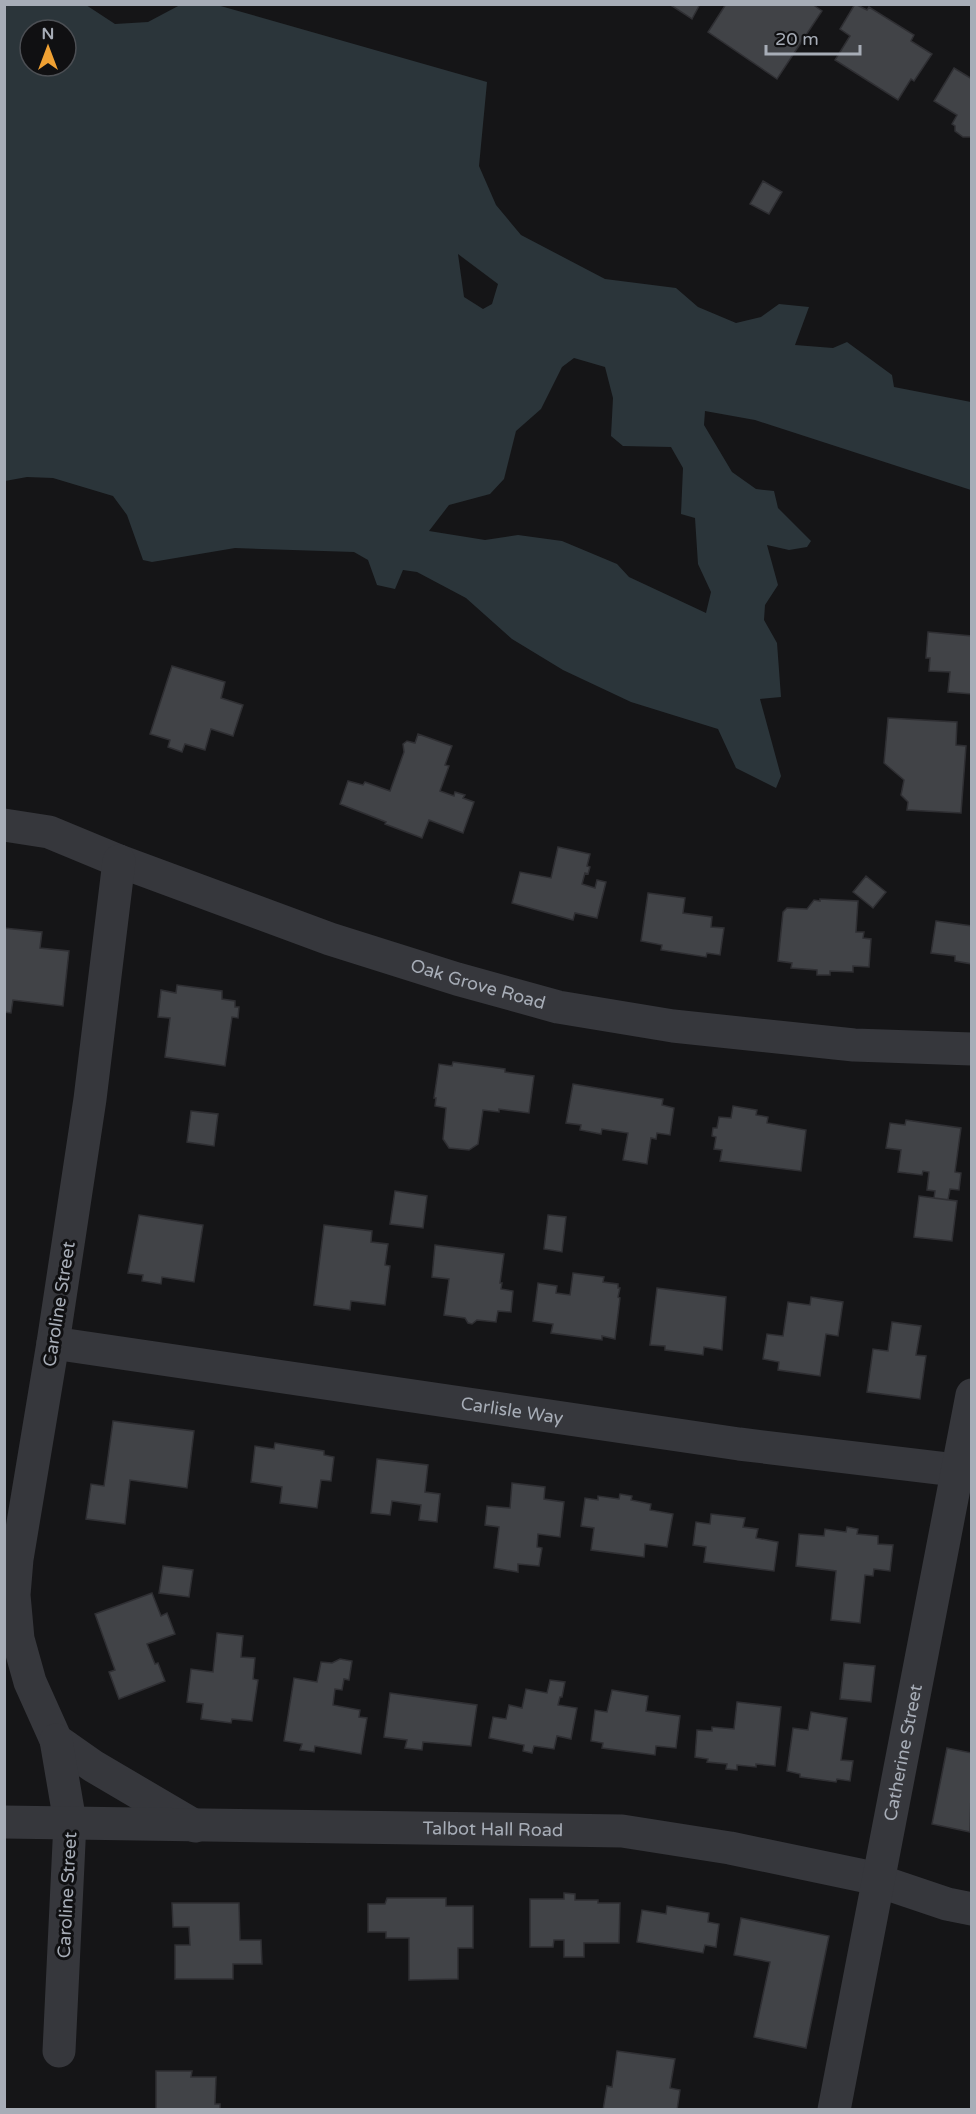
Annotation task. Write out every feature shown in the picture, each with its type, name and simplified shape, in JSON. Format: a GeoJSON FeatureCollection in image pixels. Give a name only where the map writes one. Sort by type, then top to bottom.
{"type":"FeatureCollection","features":[{"type":"Feature","properties":{"kind":"street","name":"Oak Grove Road"},"geometry":{"type":"LineString","coordinates":[[4,825],[49,832],[119,861],[330,939],[457,979],[558,1007],[673,1026],[854,1045],[972,1049]]}},
{"type":"Feature","properties":{"kind":"street","name":"Caroline Street"},"geometry":{"type":"LineString","coordinates":[[59,2052],[70,1822],[56,1740],[30,1682],[18,1639],[14,1595],[17,1559],[90,1099],[119,861]]}},
{"type":"Feature","properties":{"kind":"street","name":"Carlisle Way"},"geometry":{"type":"LineString","coordinates":[[53,1343],[740,1444],[964,1471]]}},
{"type":"Feature","properties":{"kind":"street","name":"Catherine Street"},"geometry":{"type":"LineString","coordinates":[[834,2109],[877,1882],[964,1471],[972,1395]]}},
{"type":"Feature","properties":{"kind":"street"},"geometry":{"type":"LineString","coordinates":[[56,1740],[93,1766],[195,1826]]}},
{"type":"Feature","properties":{"kind":"street","name":"Talbot Hall Road"},"geometry":{"type":"LineString","coordinates":[[4,1822],[622,1831],[730,1848],[864,1876],[946,1904],[972,1909]]}},
{"type":"Feature","properties":{"kind":"shaded area"},"geometry":{"type":"Polygon","coordinates":[[[4,5],[86,5],[115,24],[148,22],[180,5],[217,5],[487,82],[479,166],[496,205],[521,235],[605,279],[676,288],[698,307],[736,323],[761,317],[779,304],[809,307],[795,345],[833,348],[847,342],[892,375],[894,387],[971,402],[971,490],[755,420],[705,411],[704,425],[732,472],[756,489],[774,491],[778,508],[811,541],[807,547],[789,550],[767,545],[778,585],[765,605],[764,620],[777,643],[781,697],[760,699],[781,776],[776,788],[736,768],[718,729],[631,702],[563,670],[512,639],[466,598],[417,572],[403,570],[395,589],[377,585],[368,560],[354,552],[235,548],[152,562],[143,560],[127,515],[113,496],[53,478],[27,477],[5,481],[4,5]],[[458,254],[464,297],[483,309],[492,304],[498,284],[458,254]],[[574,358],[562,367],[541,409],[516,431],[504,479],[490,494],[449,505],[429,531],[485,540],[518,535],[562,541],[617,564],[629,577],[706,613],[711,592],[698,564],[695,518],[681,514],[683,468],[671,447],[623,446],[611,436],[613,398],[605,367],[574,358]]]}},
{"type":"Feature","properties":{"kind":"building"},"geometry":{"type":"Polygon","coordinates":[[[669,4],[700,4],[692,19],[669,4]]]}},
{"type":"Feature","properties":{"kind":"building"},"geometry":{"type":"Polygon","coordinates":[[[726,4],[812,4],[822,11],[777,79],[708,32],[726,4]]]}},
{"type":"Feature","properties":{"kind":"building"},"geometry":{"type":"Polygon","coordinates":[[[855,4],[867,10],[869,7],[914,35],[911,41],[932,54],[914,81],[911,79],[898,100],[835,60],[850,36],[840,29],[855,4]]]}},
{"type":"Feature","properties":{"kind":"building"},"geometry":{"type":"Polygon","coordinates":[[[954,68],[972,79],[972,137],[963,137],[955,131],[955,126],[952,124],[957,115],[934,101],[954,68]]]}},
{"type":"Feature","properties":{"kind":"building"},"geometry":{"type":"Polygon","coordinates":[[[763,181],[782,192],[769,214],[750,204],[763,181]]]}},
{"type":"Feature","properties":{"kind":"building"},"geometry":{"type":"Polygon","coordinates":[[[928,632],[972,636],[972,694],[948,692],[950,672],[929,671],[930,658],[926,658],[928,632]]]}},
{"type":"Feature","properties":{"kind":"building"},"geometry":{"type":"Polygon","coordinates":[[[172,666],[225,682],[221,698],[243,705],[233,736],[211,729],[205,750],[185,744],[182,752],[168,747],[170,740],[150,734],[172,666]]]}},
{"type":"Feature","properties":{"kind":"building"},"geometry":{"type":"Polygon","coordinates":[[[888,718],[957,722],[956,745],[966,746],[961,813],[907,810],[908,802],[901,795],[904,780],[884,763],[888,718]]]}},
{"type":"Feature","properties":{"kind":"building"},"geometry":{"type":"Polygon","coordinates":[[[418,734],[452,746],[445,765],[449,766],[440,791],[454,796],[455,792],[465,795],[463,798],[474,802],[463,833],[429,820],[422,838],[340,804],[348,781],[363,785],[365,782],[390,791],[404,752],[403,744],[407,741],[415,743],[418,734]]]}},
{"type":"Feature","properties":{"kind":"building"},"geometry":{"type":"Polygon","coordinates":[[[558,847],[590,854],[587,866],[590,867],[588,874],[585,873],[582,884],[595,888],[597,880],[606,882],[597,918],[575,913],[573,920],[512,903],[520,872],[551,878],[558,847]]]}},
{"type":"Feature","properties":{"kind":"building"},"geometry":{"type":"Polygon","coordinates":[[[866,876],[886,892],[873,908],[853,892],[866,876]]]}},
{"type":"Feature","properties":{"kind":"building"},"geometry":{"type":"Polygon","coordinates":[[[648,893],[685,898],[683,913],[712,917],[711,927],[724,928],[720,955],[707,953],[706,957],[661,950],[662,945],[641,941],[648,893]]]}},
{"type":"Feature","properties":{"kind":"building"},"geometry":{"type":"Polygon","coordinates":[[[820,899],[858,901],[856,932],[864,932],[863,938],[871,939],[869,967],[853,966],[853,972],[830,971],[830,975],[817,975],[817,970],[791,968],[792,963],[778,961],[783,912],[787,908],[807,909],[814,900],[820,901],[820,899]]]}},
{"type":"Feature","properties":{"kind":"building"},"geometry":{"type":"Polygon","coordinates":[[[936,921],[972,926],[972,964],[955,961],[955,956],[931,953],[936,921]]]}},
{"type":"Feature","properties":{"kind":"building"},"geometry":{"type":"Polygon","coordinates":[[[4,928],[42,932],[40,948],[69,951],[63,1006],[13,1000],[11,1013],[4,1012],[4,928]]]}},
{"type":"Feature","properties":{"kind":"building"},"geometry":{"type":"Polygon","coordinates":[[[177,985],[222,991],[222,999],[235,1001],[235,1007],[239,1007],[238,1018],[232,1017],[225,1066],[165,1057],[170,1018],[158,1017],[161,990],[176,993],[177,985]]]}},
{"type":"Feature","properties":{"kind":"building"},"geometry":{"type":"Polygon","coordinates":[[[453,1062],[505,1069],[505,1072],[534,1076],[529,1113],[499,1109],[499,1112],[483,1110],[478,1144],[469,1150],[449,1148],[443,1139],[446,1108],[435,1106],[436,1098],[434,1098],[439,1064],[452,1066],[453,1062]]]}},
{"type":"Feature","properties":{"kind":"building"},"geometry":{"type":"Polygon","coordinates":[[[573,1084],[663,1099],[662,1105],[674,1108],[670,1135],[657,1133],[656,1139],[651,1138],[647,1164],[623,1160],[628,1133],[602,1129],[601,1134],[580,1130],[581,1125],[566,1123],[573,1084]]]}},
{"type":"Feature","properties":{"kind":"building"},"geometry":{"type":"Polygon","coordinates":[[[733,1106],[757,1110],[756,1115],[768,1117],[767,1123],[806,1130],[801,1171],[720,1161],[722,1150],[714,1149],[716,1137],[712,1136],[713,1128],[717,1128],[719,1117],[731,1118],[733,1106]]]}},
{"type":"Feature","properties":{"kind":"building"},"geometry":{"type":"Polygon","coordinates":[[[191,1111],[218,1114],[214,1146],[187,1142],[191,1111]]]}},
{"type":"Feature","properties":{"kind":"building"},"geometry":{"type":"Polygon","coordinates":[[[906,1120],[961,1128],[955,1172],[961,1173],[959,1190],[950,1189],[948,1200],[934,1198],[935,1191],[927,1190],[929,1172],[923,1171],[922,1175],[898,1172],[901,1150],[886,1148],[890,1123],[905,1125],[906,1120]]]}},
{"type":"Feature","properties":{"kind":"building"},"geometry":{"type":"Polygon","coordinates":[[[395,1191],[427,1196],[423,1228],[390,1224],[395,1191]]]}},
{"type":"Feature","properties":{"kind":"building"},"geometry":{"type":"Polygon","coordinates":[[[919,1196],[957,1201],[952,1241],[914,1237],[919,1196]]]}},
{"type":"Feature","properties":{"kind":"building"},"geometry":{"type":"Polygon","coordinates":[[[139,1215],[203,1225],[194,1282],[162,1277],[161,1284],[142,1281],[143,1275],[128,1273],[139,1215]]]}},
{"type":"Feature","properties":{"kind":"building"},"geometry":{"type":"Polygon","coordinates":[[[548,1215],[566,1217],[562,1252],[544,1249],[548,1215]]]}},
{"type":"Feature","properties":{"kind":"building"},"geometry":{"type":"Polygon","coordinates":[[[324,1225],[372,1231],[371,1242],[388,1244],[385,1265],[390,1266],[385,1305],[351,1301],[350,1310],[314,1305],[324,1225]]]}},
{"type":"Feature","properties":{"kind":"building"},"geometry":{"type":"Polygon","coordinates":[[[435,1245],[504,1254],[500,1283],[502,1283],[501,1289],[513,1291],[511,1312],[498,1311],[496,1322],[477,1320],[472,1324],[468,1323],[465,1318],[444,1315],[449,1279],[432,1277],[435,1245]]]}},
{"type":"Feature","properties":{"kind":"building"},"geometry":{"type":"Polygon","coordinates":[[[573,1273],[604,1277],[603,1282],[618,1284],[620,1288],[618,1297],[620,1298],[615,1339],[602,1336],[602,1340],[551,1333],[553,1324],[533,1321],[538,1283],[557,1286],[556,1293],[570,1295],[573,1273]]]}},
{"type":"Feature","properties":{"kind":"building"},"geometry":{"type":"Polygon","coordinates":[[[657,1288],[726,1297],[722,1350],[704,1347],[703,1355],[665,1350],[665,1346],[650,1345],[657,1288]]]}},
{"type":"Feature","properties":{"kind":"building"},"geometry":{"type":"Polygon","coordinates":[[[811,1297],[843,1302],[838,1336],[826,1334],[820,1376],[778,1370],[779,1362],[763,1359],[767,1334],[783,1336],[788,1302],[810,1305],[811,1297]]]}},
{"type":"Feature","properties":{"kind":"building"},"geometry":{"type":"Polygon","coordinates":[[[892,1322],[921,1326],[916,1355],[926,1356],[920,1399],[867,1392],[873,1349],[888,1351],[892,1322]]]}},
{"type":"Feature","properties":{"kind":"building"},"geometry":{"type":"Polygon","coordinates":[[[113,1421],[194,1431],[187,1488],[130,1480],[125,1524],[86,1519],[91,1484],[104,1486],[113,1421]]]}},
{"type":"Feature","properties":{"kind":"building"},"geometry":{"type":"Polygon","coordinates":[[[275,1443],[324,1451],[324,1455],[334,1457],[331,1481],[321,1480],[317,1508],[280,1503],[282,1487],[251,1482],[255,1446],[274,1449],[275,1443]]]}},
{"type":"Feature","properties":{"kind":"building"},"geometry":{"type":"Polygon","coordinates":[[[377,1459],[428,1465],[425,1492],[440,1494],[437,1522],[419,1520],[421,1505],[392,1501],[390,1515],[371,1513],[377,1459]]]}},
{"type":"Feature","properties":{"kind":"building"},"geometry":{"type":"Polygon","coordinates":[[[512,1483],[545,1487],[544,1499],[564,1502],[560,1537],[538,1534],[537,1547],[542,1548],[539,1566],[518,1564],[518,1572],[494,1568],[499,1527],[485,1525],[487,1506],[510,1508],[512,1483]]]}},
{"type":"Feature","properties":{"kind":"building"},"geometry":{"type":"Polygon","coordinates":[[[620,1494],[632,1496],[631,1500],[651,1504],[650,1510],[673,1514],[667,1547],[645,1544],[644,1557],[591,1550],[594,1528],[581,1526],[585,1498],[598,1500],[598,1496],[619,1499],[620,1494]]]}},
{"type":"Feature","properties":{"kind":"building"},"geometry":{"type":"Polygon","coordinates":[[[711,1514],[745,1518],[743,1527],[758,1529],[756,1538],[778,1542],[774,1571],[704,1562],[706,1547],[693,1545],[696,1522],[710,1524],[711,1514]]]}},
{"type":"Feature","properties":{"kind":"building"},"geometry":{"type":"Polygon","coordinates":[[[847,1527],[858,1529],[857,1534],[878,1536],[878,1544],[893,1545],[890,1571],[874,1569],[873,1576],[865,1575],[860,1623],[831,1620],[836,1571],[796,1566],[799,1534],[824,1536],[825,1529],[846,1532],[847,1527]]]}},
{"type":"Feature","properties":{"kind":"building"},"geometry":{"type":"Polygon","coordinates":[[[163,1566],[193,1570],[189,1597],[159,1593],[163,1566]]]}},
{"type":"Feature","properties":{"kind":"building"},"geometry":{"type":"Polygon","coordinates":[[[152,1593],[161,1616],[167,1613],[175,1634],[147,1644],[165,1681],[119,1699],[109,1672],[115,1670],[95,1614],[152,1593]]]}},
{"type":"Feature","properties":{"kind":"building"},"geometry":{"type":"Polygon","coordinates":[[[217,1633],[243,1636],[241,1657],[255,1658],[253,1679],[258,1680],[252,1721],[232,1719],[231,1723],[201,1719],[203,1704],[187,1702],[191,1669],[213,1672],[217,1633]]]}},
{"type":"Feature","properties":{"kind":"building"},"geometry":{"type":"Polygon","coordinates":[[[340,1659],[352,1661],[349,1680],[344,1679],[342,1690],[335,1689],[333,1705],[360,1710],[359,1717],[367,1718],[361,1754],[315,1746],[314,1752],[300,1750],[302,1744],[284,1741],[294,1678],[317,1682],[321,1662],[332,1663],[340,1659]]]}},
{"type":"Feature","properties":{"kind":"building"},"geometry":{"type":"Polygon","coordinates":[[[844,1663],[875,1666],[871,1702],[840,1699],[844,1663]]]}},
{"type":"Feature","properties":{"kind":"building"},"geometry":{"type":"Polygon","coordinates":[[[550,1680],[565,1682],[558,1705],[577,1708],[571,1739],[557,1736],[554,1749],[534,1746],[532,1753],[523,1751],[524,1745],[489,1738],[493,1717],[506,1719],[509,1705],[522,1708],[526,1689],[547,1693],[550,1680]]]}},
{"type":"Feature","properties":{"kind":"building"},"geometry":{"type":"Polygon","coordinates":[[[612,1690],[648,1696],[646,1711],[680,1716],[676,1748],[656,1746],[655,1755],[602,1748],[603,1743],[591,1741],[595,1710],[607,1712],[612,1690]]]}},
{"type":"Feature","properties":{"kind":"building"},"geometry":{"type":"Polygon","coordinates":[[[390,1693],[477,1705],[471,1746],[423,1742],[422,1750],[405,1748],[407,1740],[384,1737],[390,1693]]]}},
{"type":"Feature","properties":{"kind":"building"},"geometry":{"type":"Polygon","coordinates":[[[737,1702],[781,1707],[775,1766],[737,1765],[737,1770],[726,1769],[727,1764],[707,1762],[708,1759],[695,1757],[697,1730],[712,1731],[712,1727],[734,1729],[737,1702]]]}},
{"type":"Feature","properties":{"kind":"building"},"geometry":{"type":"Polygon","coordinates":[[[811,1712],[847,1718],[841,1760],[853,1761],[850,1781],[837,1779],[836,1782],[800,1777],[800,1774],[787,1771],[793,1728],[808,1730],[811,1712]]]}},
{"type":"Feature","properties":{"kind":"building"},"geometry":{"type":"Polygon","coordinates":[[[947,1748],[972,1753],[970,1832],[932,1824],[947,1748]]]}},
{"type":"Feature","properties":{"kind":"building"},"geometry":{"type":"Polygon","coordinates":[[[564,1893],[575,1894],[575,1900],[620,1903],[619,1943],[584,1943],[584,1957],[564,1957],[564,1940],[554,1940],[553,1947],[530,1947],[530,1899],[564,1899],[564,1893]]]}},
{"type":"Feature","properties":{"kind":"building"},"geometry":{"type":"Polygon","coordinates":[[[387,1898],[446,1898],[446,1906],[473,1906],[473,1948],[458,1948],[458,1979],[409,1980],[409,1938],[386,1938],[386,1932],[368,1932],[368,1904],[385,1904],[387,1898]]]}},
{"type":"Feature","properties":{"kind":"building"},"geometry":{"type":"Polygon","coordinates":[[[172,1903],[239,1903],[240,1940],[261,1940],[262,1964],[233,1964],[233,1979],[175,1979],[175,1945],[190,1945],[189,1927],[173,1927],[172,1903]]]}},
{"type":"Feature","properties":{"kind":"building"},"geometry":{"type":"Polygon","coordinates":[[[667,1906],[709,1913],[708,1922],[719,1924],[716,1947],[705,1945],[703,1953],[637,1942],[642,1910],[666,1914],[667,1906]]]}},
{"type":"Feature","properties":{"kind":"building"},"geometry":{"type":"Polygon","coordinates":[[[741,1918],[829,1936],[806,2048],[754,2037],[770,1962],[734,1955],[741,1918]]]}},
{"type":"Feature","properties":{"kind":"building"},"geometry":{"type":"Polygon","coordinates":[[[617,2051],[675,2059],[670,2088],[680,2090],[677,2110],[603,2110],[607,2086],[612,2087],[617,2051]]]}},
{"type":"Feature","properties":{"kind":"building"},"geometry":{"type":"Polygon","coordinates":[[[156,2071],[192,2071],[191,2077],[216,2077],[215,2104],[220,2104],[220,2110],[156,2110],[156,2071]]]}}]}
